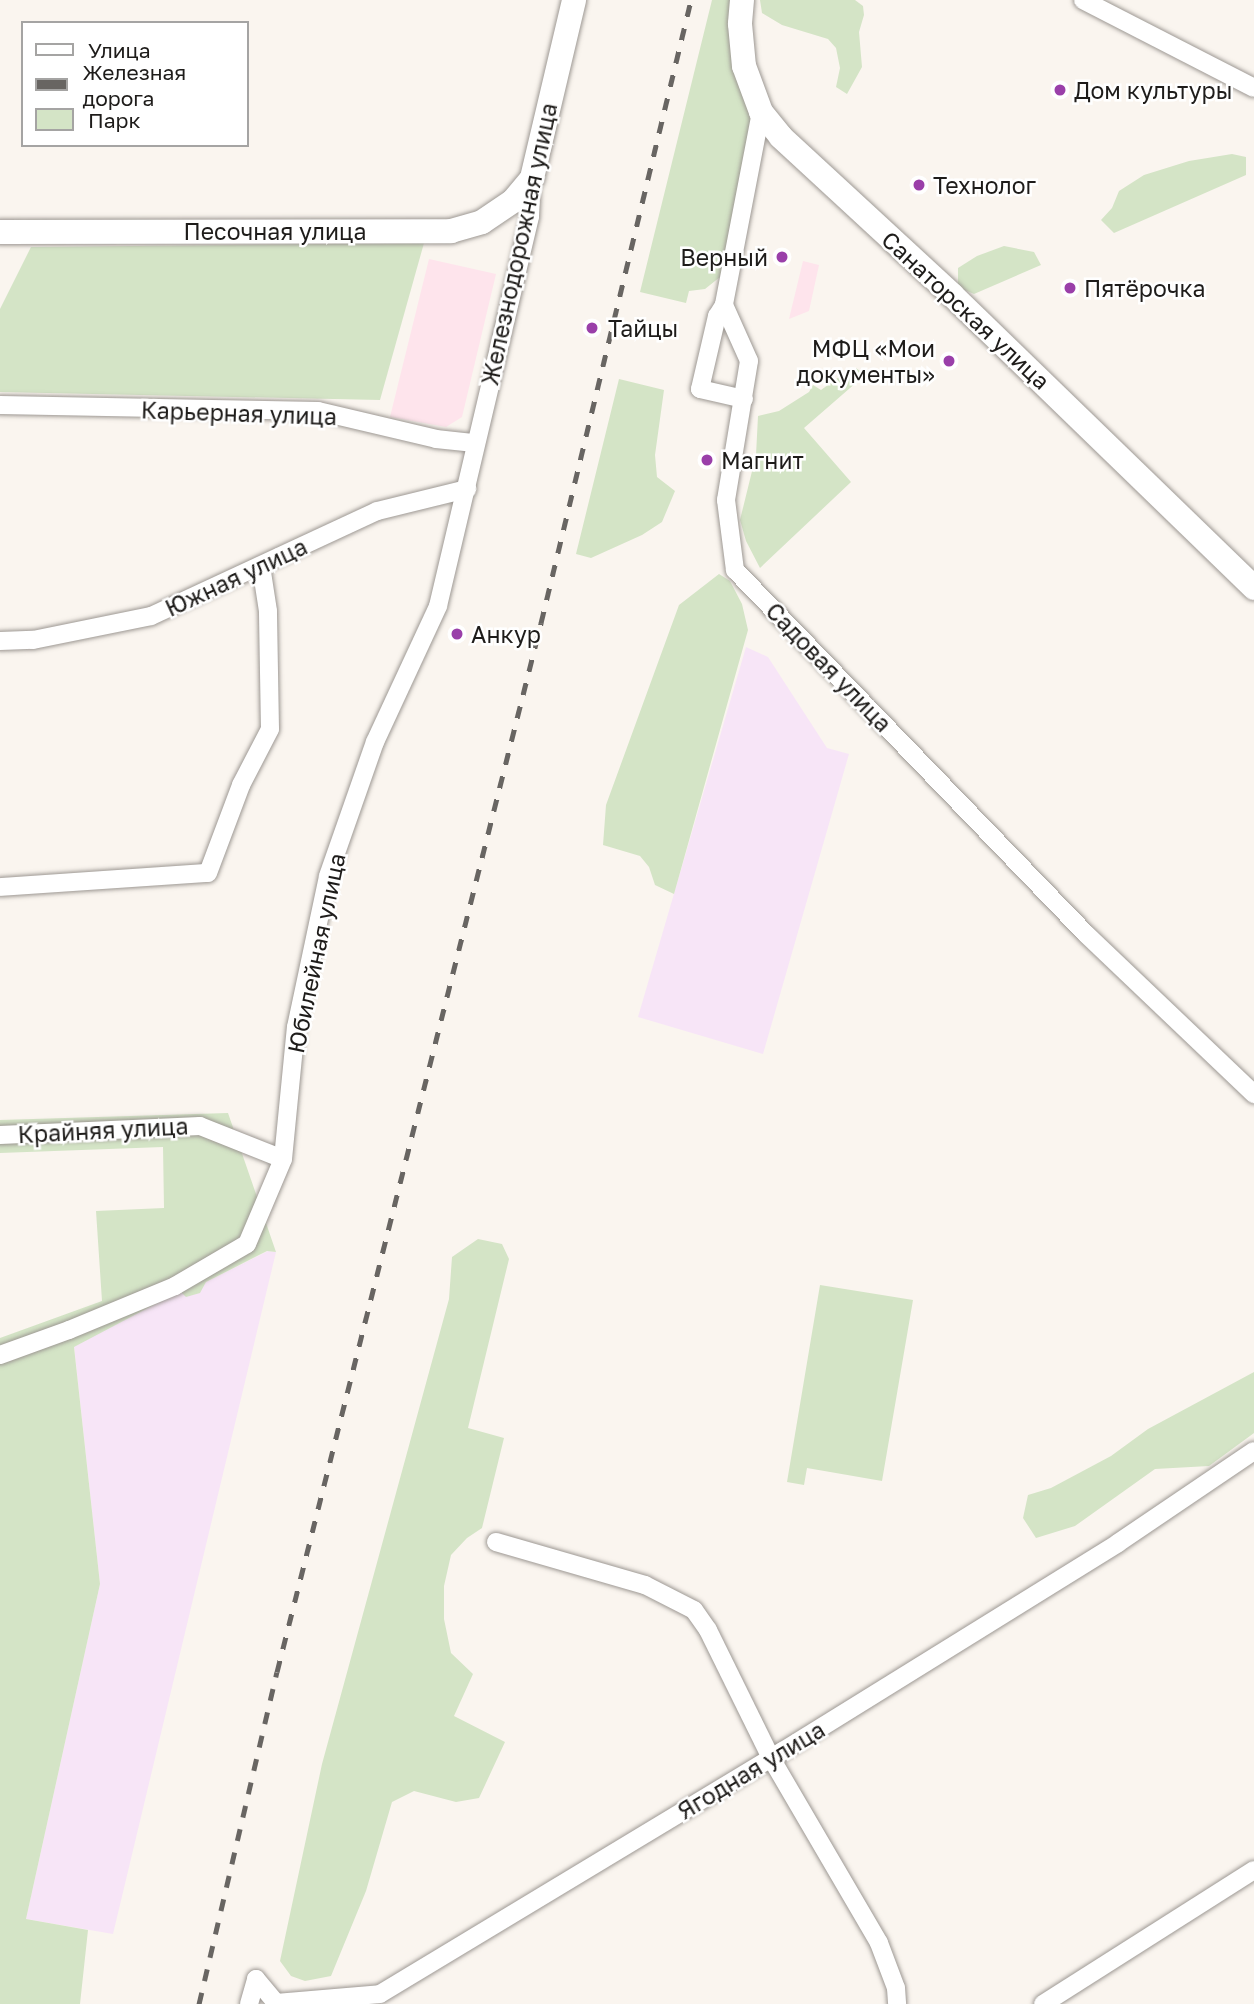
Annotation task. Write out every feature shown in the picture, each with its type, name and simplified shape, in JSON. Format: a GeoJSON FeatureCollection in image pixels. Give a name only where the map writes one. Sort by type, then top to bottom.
{"type":"FeatureCollection","features":[{"type":"Feature","properties":{"kind":"street","name":"Железнодорожная улица"},"geometry":{"type":"LineString","coordinates":[[467,489],[475,443],[530,216],[532,178],[574,0]]}},
{"type":"Feature","properties":{"kind":"street","name":"Санаторская улица"},"geometry":{"type":"LineString","coordinates":[[741,0],[744,66],[761,112],[781,137],[952,295],[1254,588]]}},
{"type":"Feature","properties":{"kind":"street"},"geometry":{"type":"LineString","coordinates":[[1083,0],[1254,88]]}},
{"type":"Feature","properties":{"kind":"street"},"geometry":{"type":"LineString","coordinates":[[744,399],[700,389],[717,316],[724,304],[761,112]]}},
{"type":"Feature","properties":{"kind":"street","name":"Песочная улица"},"geometry":{"type":"LineString","coordinates":[[0,232],[451,230],[482,222],[493,215],[513,201],[532,178]]}},
{"type":"Feature","properties":{"kind":"street","name":"Садовая улица"},"geometry":{"type":"LineString","coordinates":[[724,304],[749,361],[726,500],[735,570],[1087,935],[1254,1094]]}},
{"type":"Feature","properties":{"kind":"street","name":"Карьерная улица"},"geometry":{"type":"LineString","coordinates":[[0,405],[318,411],[436,439],[475,443]]}},
{"type":"Feature","properties":{"kind":"street","name":"Южная улица"},"geometry":{"type":"LineString","coordinates":[[0,641],[33,640],[151,615],[377,511],[467,489]]}},
{"type":"Feature","properties":{"kind":"street","name":"Юбилейная улица"},"geometry":{"type":"LineString","coordinates":[[0,1355],[69,1331],[175,1286],[247,1244],[283,1159],[296,1027],[328,876],[375,742],[438,606],[467,489]]}},
{"type":"Feature","properties":{"kind":"street"},"geometry":{"type":"LineString","coordinates":[[0,887],[208,873],[241,785],[270,729],[268,611],[261,566]]}},
{"type":"Feature","properties":{"kind":"street","name":"Крайняя улица"},"geometry":{"type":"LineString","coordinates":[[0,1135],[200,1126],[283,1159]]}},
{"type":"Feature","properties":{"kind":"street","name":"Ягодная улица"},"geometry":{"type":"LineString","coordinates":[[249,2004],[256,1979],[276,2003],[380,1994],[1118,1544],[1254,1451]]}},
{"type":"Feature","properties":{"kind":"street"},"geometry":{"type":"LineString","coordinates":[[496,1542],[645,1585],[694,1610],[708,1630],[771,1758],[879,1943],[896,1988],[897,2004]]}},
{"type":"Feature","properties":{"kind":"street"},"geometry":{"type":"LineString","coordinates":[[1043,2004],[1254,1870]]}},
{"type":"Feature","properties":{"kind":"shaded area"},"geometry":{"type":"Polygon","coordinates":[[[429,259],[496,274],[462,417],[446,427],[390,417],[429,259]]]}},
{"type":"Feature","properties":{"kind":"shaded area"},"geometry":{"type":"Polygon","coordinates":[[[803,261],[819,265],[809,311],[789,319],[803,261]]]}},
{"type":"Feature","properties":{"kind":"shaded area"},"geometry":{"type":"Polygon","coordinates":[[[746,647],[768,657],[827,748],[849,754],[763,1054],[638,1017],[746,647]]]}},
{"type":"Feature","properties":{"kind":"shaded area"},"geometry":{"type":"Polygon","coordinates":[[[268,1251],[276,1252],[113,1934],[26,1919],[100,1584],[74,1346],[180,1291],[199,1293],[206,1282],[268,1251]]]}},
{"type":"Feature","properties":{"kind":"green space"},"geometry":{"type":"Polygon","coordinates":[[[712,0],[736,0],[755,116],[720,277],[705,289],[689,291],[686,303],[640,292],[712,0]]]}},
{"type":"Feature","properties":{"kind":"green space"},"geometry":{"type":"Polygon","coordinates":[[[760,0],[855,0],[863,6],[864,15],[859,32],[862,67],[847,94],[836,87],[840,68],[836,48],[828,39],[782,25],[762,13],[760,0]]]}},
{"type":"Feature","properties":{"kind":"green space"},"geometry":{"type":"Polygon","coordinates":[[[1232,154],[1246,157],[1246,175],[1114,233],[1101,220],[1112,208],[1119,191],[1144,175],[1189,161],[1232,154]]]}},
{"type":"Feature","properties":{"kind":"green space"},"geometry":{"type":"Polygon","coordinates":[[[424,243],[380,400],[0,392],[0,309],[31,247],[424,243]]]}},
{"type":"Feature","properties":{"kind":"green space"},"geometry":{"type":"Polygon","coordinates":[[[1004,246],[1034,252],[1041,265],[974,294],[958,287],[958,268],[977,256],[1004,246]]]}},
{"type":"Feature","properties":{"kind":"green space"},"geometry":{"type":"Polygon","coordinates":[[[856,368],[865,375],[804,428],[851,482],[760,568],[746,541],[740,520],[756,455],[758,416],[779,411],[809,392],[813,385],[821,390],[850,369],[856,368]]]}},
{"type":"Feature","properties":{"kind":"green space"},"geometry":{"type":"Polygon","coordinates":[[[619,379],[664,390],[655,455],[657,477],[675,491],[662,522],[642,535],[591,558],[576,554],[619,379]]]}},
{"type":"Feature","properties":{"kind":"green space"},"geometry":{"type":"Polygon","coordinates":[[[719,574],[730,581],[742,604],[748,630],[674,894],[655,885],[649,867],[640,856],[603,845],[606,805],[679,605],[719,574]]]}},
{"type":"Feature","properties":{"kind":"green space"},"geometry":{"type":"Polygon","coordinates":[[[228,1113],[276,1252],[267,1251],[206,1282],[200,1293],[186,1297],[180,1291],[74,1347],[100,1584],[26,1919],[88,1930],[80,2004],[0,2004],[0,1338],[102,1301],[96,1211],[164,1208],[163,1147],[0,1153],[0,1120],[228,1113]]]}},
{"type":"Feature","properties":{"kind":"green space"},"geometry":{"type":"Polygon","coordinates":[[[478,1239],[502,1244],[509,1259],[468,1428],[504,1438],[482,1528],[467,1538],[451,1555],[444,1586],[444,1619],[451,1653],[473,1674],[454,1716],[505,1742],[479,1798],[456,1802],[414,1791],[392,1802],[366,1891],[331,1976],[305,1981],[291,1976],[280,1961],[322,1764],[449,1299],[452,1257],[478,1239]]]}},
{"type":"Feature","properties":{"kind":"green space"},"geometry":{"type":"Polygon","coordinates":[[[820,1285],[913,1300],[882,1481],[807,1468],[804,1485],[787,1482],[820,1285]]]}},
{"type":"Feature","properties":{"kind":"green space"},"geometry":{"type":"Polygon","coordinates":[[[1254,1372],[1254,1433],[1209,1466],[1155,1469],[1075,1526],[1036,1538],[1023,1518],[1028,1495],[1051,1488],[1111,1456],[1148,1429],[1254,1372]]]}},
{"type":"Feature","properties":{"kind":"railway"},"geometry":{"type":"LineString","coordinates":[[199,2004],[277,1672],[541,623],[691,0]]}},
{"type":"Feature","properties":{"kind":"place","name":"Дом культуры"},"geometry":{"type":"Point","coordinates":[1060,90]}},
{"type":"Feature","properties":{"kind":"place","name":"Технолог"},"geometry":{"type":"Point","coordinates":[919,185]}},
{"type":"Feature","properties":{"kind":"place","name":"Верный"},"geometry":{"type":"Point","coordinates":[782,257]}},
{"type":"Feature","properties":{"kind":"place","name":"Пятёрочка"},"geometry":{"type":"Point","coordinates":[1070,288]}},
{"type":"Feature","properties":{"kind":"place","name":"Тайцы"},"geometry":{"type":"Point","coordinates":[592,328]}},
{"type":"Feature","properties":{"kind":"place","name":"МФЦ «Мои документы»"},"geometry":{"type":"Point","coordinates":[949,361]}},
{"type":"Feature","properties":{"kind":"place","name":"Магнит"},"geometry":{"type":"Point","coordinates":[707,460]}},
{"type":"Feature","properties":{"kind":"place","name":"Анкур"},"geometry":{"type":"Point","coordinates":[457,634]}}]}
